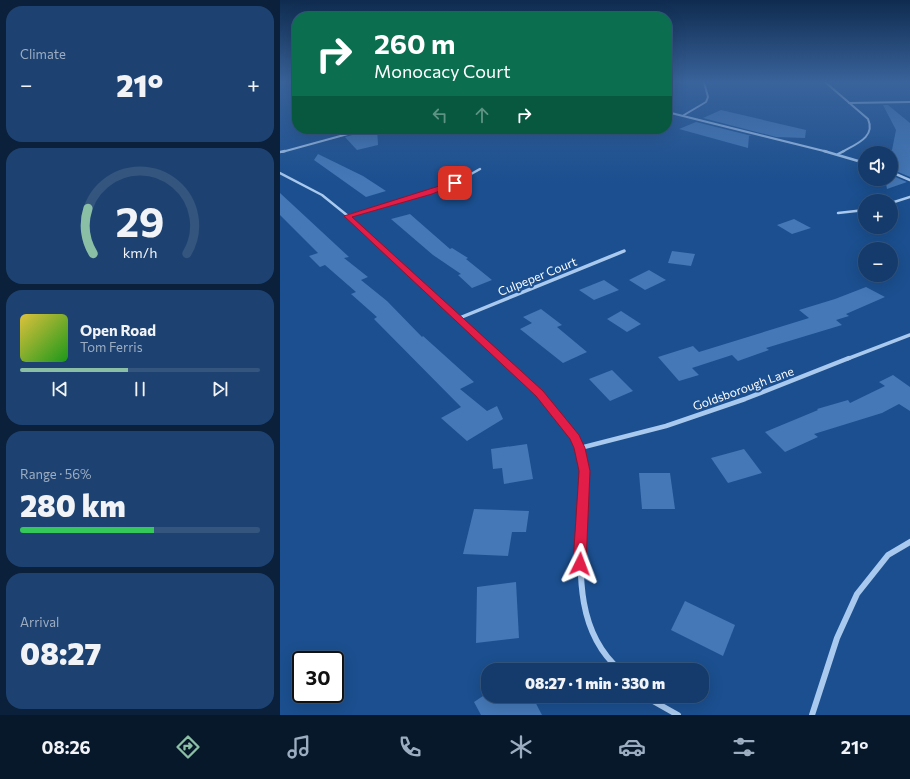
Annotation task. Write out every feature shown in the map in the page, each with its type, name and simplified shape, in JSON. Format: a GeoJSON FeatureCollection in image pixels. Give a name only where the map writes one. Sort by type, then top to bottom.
{"type":"FeatureCollection","features":[{"type":"Feature","properties":{"kind":"street"},"geometry":{"type":"LineString","coordinates":[[838,154],[862,140],[870,132],[868,119],[863,115]]}},
{"type":"Feature","properties":{"kind":"street"},"geometry":{"type":"LineString","coordinates":[[684,116],[838,154],[858,161]]}},
{"type":"Feature","properties":{"kind":"street"},"geometry":{"type":"LineString","coordinates":[[280,152],[347,134]]}},
{"type":"Feature","properties":{"kind":"street"},"geometry":{"type":"LineString","coordinates":[[348,216],[430,192],[455,183],[480,169]]}},
{"type":"Feature","properties":{"kind":"street"},"geometry":{"type":"LineString","coordinates":[[280,173],[322,195],[348,216],[539,394],[575,437],[580,448],[584,471],[580,564],[582,594],[590,629],[612,663]]}},
{"type":"Feature","properties":{"kind":"street"},"geometry":{"type":"LineString","coordinates":[[898,175],[910,180]]}},
{"type":"Feature","properties":{"kind":"street"},"geometry":{"type":"LineString","coordinates":[[898,201],[910,197]]}},
{"type":"Feature","properties":{"kind":"street"},"geometry":{"type":"LineString","coordinates":[[838,213],[858,211]]}},
{"type":"Feature","properties":{"kind":"street","name":"Culpeper Court"},"geometry":{"type":"LineString","coordinates":[[457,319],[624,251]]}},
{"type":"Feature","properties":{"kind":"street","name":"Goldsborough Lane"},"geometry":{"type":"LineString","coordinates":[[580,448],[666,426],[745,399],[910,335]]}},
{"type":"Feature","properties":{"kind":"street"},"geometry":{"type":"LineString","coordinates":[[812,715],[837,638],[857,594],[888,555],[910,542]]}},
{"type":"Feature","properties":{"kind":"street"},"geometry":{"type":"LineString","coordinates":[[657,703],[678,715]]}},
{"type":"Feature","properties":{"kind":"building"},"geometry":{"type":"Polygon","coordinates":[[[709,115],[744,115],[806,130],[805,138],[776,137],[703,118],[709,115]]]}},
{"type":"Feature","properties":{"kind":"building"},"geometry":{"type":"Polygon","coordinates":[[[888,115],[901,115],[910,123],[910,177],[898,172],[898,146],[893,146],[896,130],[888,115]]]}},
{"type":"Feature","properties":{"kind":"building"},"geometry":{"type":"Polygon","coordinates":[[[696,122],[752,136],[749,136],[748,148],[679,129],[696,122]]]}},
{"type":"Feature","properties":{"kind":"building"},"geometry":{"type":"Polygon","coordinates":[[[356,134],[377,134],[378,145],[357,150],[345,137],[356,134]]]}},
{"type":"Feature","properties":{"kind":"building"},"geometry":{"type":"Polygon","coordinates":[[[318,154],[363,176],[386,191],[366,197],[314,160],[318,154]]]}},
{"type":"Feature","properties":{"kind":"building"},"geometry":{"type":"Polygon","coordinates":[[[898,178],[907,182],[898,185],[898,178]]]}},
{"type":"Feature","properties":{"kind":"building"},"geometry":{"type":"Polygon","coordinates":[[[886,186],[896,186],[887,189],[886,186]]]}},
{"type":"Feature","properties":{"kind":"building"},"geometry":{"type":"Polygon","coordinates":[[[280,193],[349,257],[344,258],[368,277],[361,280],[387,301],[422,337],[423,336],[474,382],[460,389],[487,411],[497,406],[503,419],[467,441],[441,418],[461,407],[374,319],[377,317],[351,294],[356,292],[325,265],[320,267],[309,256],[318,253],[280,215],[280,193]]]}},
{"type":"Feature","properties":{"kind":"building"},"geometry":{"type":"Polygon","coordinates":[[[410,214],[450,249],[452,248],[468,258],[466,259],[492,280],[472,288],[458,275],[461,274],[433,255],[391,219],[410,214]]]}},
{"type":"Feature","properties":{"kind":"building"},"geometry":{"type":"Polygon","coordinates":[[[794,219],[811,228],[792,234],[777,225],[794,219]]]}},
{"type":"Feature","properties":{"kind":"building"},"geometry":{"type":"Polygon","coordinates":[[[672,251],[695,254],[691,266],[668,263],[672,251]]]}},
{"type":"Feature","properties":{"kind":"building"},"geometry":{"type":"Polygon","coordinates":[[[649,270],[666,280],[645,290],[629,280],[649,270]]]}},
{"type":"Feature","properties":{"kind":"building"},"geometry":{"type":"Polygon","coordinates":[[[604,280],[619,290],[594,300],[579,290],[604,280]]]}},
{"type":"Feature","properties":{"kind":"building"},"geometry":{"type":"Polygon","coordinates":[[[866,287],[885,297],[846,314],[849,316],[836,320],[842,325],[766,348],[769,350],[738,361],[732,355],[692,368],[699,375],[679,381],[658,357],[693,346],[699,352],[809,318],[799,310],[835,299],[866,287]]]}},
{"type":"Feature","properties":{"kind":"building"},"geometry":{"type":"Polygon","coordinates":[[[541,309],[562,325],[557,327],[587,352],[563,363],[520,329],[532,323],[523,317],[541,309]]]}},
{"type":"Feature","properties":{"kind":"building"},"geometry":{"type":"Polygon","coordinates":[[[621,311],[641,324],[627,332],[607,319],[621,311]]]}},
{"type":"Feature","properties":{"kind":"building"},"geometry":{"type":"Polygon","coordinates":[[[612,370],[633,391],[610,401],[589,379],[612,370]]]}},
{"type":"Feature","properties":{"kind":"building"},"geometry":{"type":"Polygon","coordinates":[[[893,375],[910,387],[910,411],[899,404],[882,413],[814,434],[818,437],[785,452],[765,432],[818,410],[817,409],[848,400],[850,403],[885,386],[879,382],[893,375]]]}},
{"type":"Feature","properties":{"kind":"building"},"geometry":{"type":"Polygon","coordinates":[[[527,444],[533,479],[504,484],[502,468],[493,469],[491,449],[527,444]]]}},
{"type":"Feature","properties":{"kind":"building"},"geometry":{"type":"Polygon","coordinates":[[[744,449],[762,473],[728,483],[711,458],[744,449]]]}},
{"type":"Feature","properties":{"kind":"building"},"geometry":{"type":"Polygon","coordinates":[[[639,473],[670,473],[675,509],[642,509],[639,473]]]}},
{"type":"Feature","properties":{"kind":"building"},"geometry":{"type":"Polygon","coordinates":[[[474,509],[529,511],[526,532],[512,532],[508,556],[463,554],[474,509]]]}},
{"type":"Feature","properties":{"kind":"building"},"geometry":{"type":"Polygon","coordinates":[[[516,582],[519,638],[476,643],[477,587],[516,582]]]}},
{"type":"Feature","properties":{"kind":"building"},"geometry":{"type":"Polygon","coordinates":[[[685,601],[735,625],[723,656],[671,630],[685,601]]]}},
{"type":"Feature","properties":{"kind":"building"},"geometry":{"type":"Polygon","coordinates":[[[481,697],[481,703],[536,703],[542,715],[481,715],[474,702],[481,697]]]}},
{"type":"Feature","properties":{"kind":"route"},"geometry":{"type":"LineString","coordinates":[[455,183],[430,192],[348,216],[539,394],[575,437],[580,448],[584,471],[580,564]]}}]}
